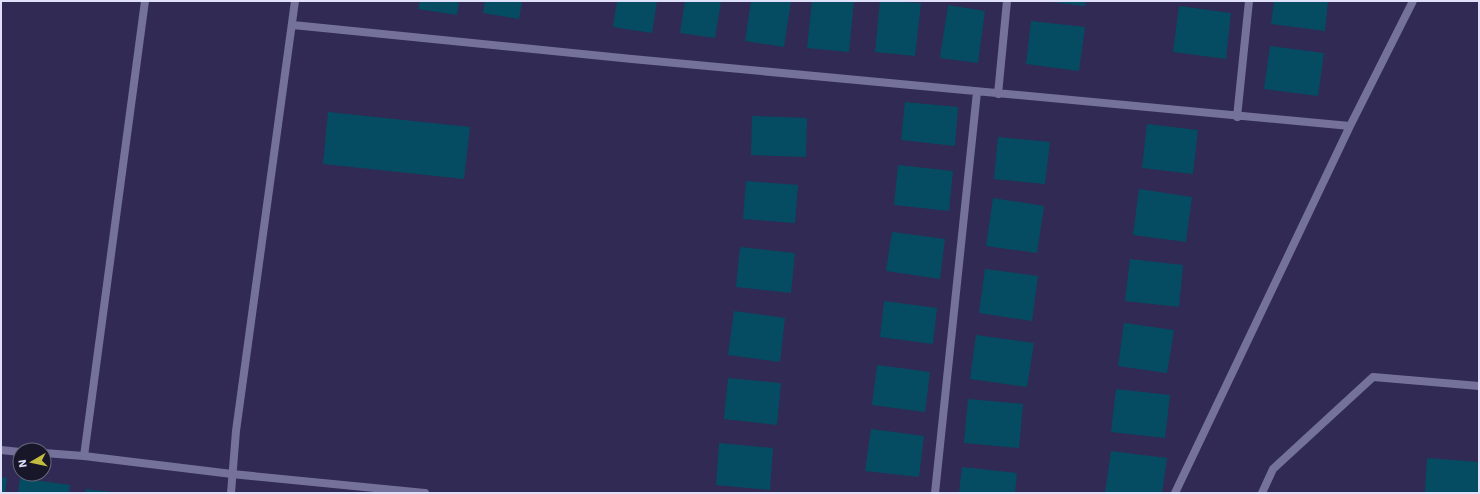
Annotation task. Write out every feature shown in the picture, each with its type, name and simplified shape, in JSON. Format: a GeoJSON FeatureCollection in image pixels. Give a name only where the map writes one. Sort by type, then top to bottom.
{"type":"FeatureCollection","features":[{"type":"Feature","properties":{"kind":"street"},"geometry":{"type":"LineString","coordinates":[[84,456],[145,1]]}},
{"type":"Feature","properties":{"kind":"street"},"geometry":{"type":"LineString","coordinates":[[231,493],[237,423],[293,25],[295,1]]}},
{"type":"Feature","properties":{"kind":"street"},"geometry":{"type":"LineString","coordinates":[[998,94],[1007,1]]}},
{"type":"Feature","properties":{"kind":"street"},"geometry":{"type":"LineString","coordinates":[[1237,117],[1249,1]]}},
{"type":"Feature","properties":{"kind":"street"},"geometry":{"type":"LineString","coordinates":[[1175,493],[1350,126],[1413,1]]}},
{"type":"Feature","properties":{"kind":"street"},"geometry":{"type":"LineString","coordinates":[[293,25],[1237,117],[1350,126]]}},
{"type":"Feature","properties":{"kind":"street"},"geometry":{"type":"LineString","coordinates":[[935,493],[977,92]]}},
{"type":"Feature","properties":{"kind":"street"},"geometry":{"type":"LineString","coordinates":[[1262,493],[1273,470],[1373,377],[1479,386]]}},
{"type":"Feature","properties":{"kind":"street"},"geometry":{"type":"LineString","coordinates":[[1,450],[12,451]]}},
{"type":"Feature","properties":{"kind":"street"},"geometry":{"type":"LineString","coordinates":[[52,454],[84,456],[232,474],[425,493]]}},
{"type":"Feature","properties":{"kind":"building"},"geometry":{"type":"Polygon","coordinates":[[[420,1],[459,1],[457,15],[418,9],[420,1]]]}},
{"type":"Feature","properties":{"kind":"building"},"geometry":{"type":"Polygon","coordinates":[[[485,1],[522,1],[519,19],[483,13],[485,1]]]}},
{"type":"Feature","properties":{"kind":"building"},"geometry":{"type":"Polygon","coordinates":[[[617,1],[657,1],[652,33],[613,27],[617,1]]]}},
{"type":"Feature","properties":{"kind":"building"},"geometry":{"type":"Polygon","coordinates":[[[685,1],[721,1],[715,38],[680,33],[685,1]]]}},
{"type":"Feature","properties":{"kind":"building"},"geometry":{"type":"Polygon","coordinates":[[[751,1],[791,1],[784,47],[745,41],[751,1]]]}},
{"type":"Feature","properties":{"kind":"building"},"geometry":{"type":"Polygon","coordinates":[[[812,1],[854,1],[849,52],[807,48],[812,1]]]}},
{"type":"Feature","properties":{"kind":"building"},"geometry":{"type":"Polygon","coordinates":[[[880,1],[921,3],[915,56],[875,52],[880,1]]]}},
{"type":"Feature","properties":{"kind":"building"},"geometry":{"type":"Polygon","coordinates":[[[1043,1],[1085,1],[1085,6],[1043,1]]]}},
{"type":"Feature","properties":{"kind":"building"},"geometry":{"type":"Polygon","coordinates":[[[1274,1],[1328,1],[1325,31],[1271,24],[1274,1]]]}},
{"type":"Feature","properties":{"kind":"building"},"geometry":{"type":"Polygon","coordinates":[[[948,5],[985,11],[978,63],[940,58],[948,5]]]}},
{"type":"Feature","properties":{"kind":"building"},"geometry":{"type":"Polygon","coordinates":[[[1179,6],[1231,13],[1226,59],[1173,52],[1179,6]]]}},
{"type":"Feature","properties":{"kind":"building"},"geometry":{"type":"Polygon","coordinates":[[[1031,21],[1085,27],[1079,71],[1026,64],[1031,21]]]}},
{"type":"Feature","properties":{"kind":"building"},"geometry":{"type":"Polygon","coordinates":[[[1270,46],[1324,53],[1318,96],[1264,89],[1270,46]]]}},
{"type":"Feature","properties":{"kind":"building"},"geometry":{"type":"Polygon","coordinates":[[[905,102],[958,107],[955,146],[901,140],[905,102]]]}},
{"type":"Feature","properties":{"kind":"building"},"geometry":{"type":"Polygon","coordinates":[[[328,112],[470,127],[464,179],[323,164],[328,112]]]}},
{"type":"Feature","properties":{"kind":"building"},"geometry":{"type":"Polygon","coordinates":[[[752,116],[807,118],[806,157],[751,155],[752,116]]]}},
{"type":"Feature","properties":{"kind":"building"},"geometry":{"type":"Polygon","coordinates":[[[1147,124],[1198,130],[1193,174],[1142,168],[1147,124]]]}},
{"type":"Feature","properties":{"kind":"building"},"geometry":{"type":"Polygon","coordinates":[[[998,137],[1050,142],[1045,184],[994,179],[998,137]]]}},
{"type":"Feature","properties":{"kind":"building"},"geometry":{"type":"Polygon","coordinates":[[[898,165],[953,171],[949,211],[894,205],[898,165]]]}},
{"type":"Feature","properties":{"kind":"building"},"geometry":{"type":"Polygon","coordinates":[[[746,181],[798,185],[795,223],[743,219],[746,181]]]}},
{"type":"Feature","properties":{"kind":"building"},"geometry":{"type":"Polygon","coordinates":[[[1139,189],[1192,197],[1186,242],[1133,235],[1139,189]]]}},
{"type":"Feature","properties":{"kind":"building"},"geometry":{"type":"Polygon","coordinates":[[[993,198],[1044,206],[1037,253],[986,246],[993,198]]]}},
{"type":"Feature","properties":{"kind":"building"},"geometry":{"type":"Polygon","coordinates":[[[892,232],[945,239],[940,279],[886,271],[892,232]]]}},
{"type":"Feature","properties":{"kind":"building"},"geometry":{"type":"Polygon","coordinates":[[[740,247],[795,253],[791,293],[736,287],[740,247]]]}},
{"type":"Feature","properties":{"kind":"building"},"geometry":{"type":"Polygon","coordinates":[[[1130,259],[1183,265],[1179,307],[1125,301],[1130,259]]]}},
{"type":"Feature","properties":{"kind":"building"},"geometry":{"type":"Polygon","coordinates":[[[985,269],[1038,276],[1032,321],[979,313],[985,269]]]}},
{"type":"Feature","properties":{"kind":"building"},"geometry":{"type":"Polygon","coordinates":[[[884,301],[937,308],[933,344],[880,337],[884,301]]]}},
{"type":"Feature","properties":{"kind":"building"},"geometry":{"type":"Polygon","coordinates":[[[734,311],[785,318],[780,362],[728,355],[734,311]]]}},
{"type":"Feature","properties":{"kind":"building"},"geometry":{"type":"Polygon","coordinates":[[[1124,323],[1174,330],[1167,373],[1118,366],[1124,323]]]}},
{"type":"Feature","properties":{"kind":"building"},"geometry":{"type":"Polygon","coordinates":[[[976,335],[1034,343],[1027,387],[970,379],[976,335]]]}},
{"type":"Feature","properties":{"kind":"building"},"geometry":{"type":"Polygon","coordinates":[[[877,365],[930,372],[925,412],[872,405],[877,365]]]}},
{"type":"Feature","properties":{"kind":"building"},"geometry":{"type":"Polygon","coordinates":[[[728,378],[781,383],[777,425],[724,419],[728,378]]]}},
{"type":"Feature","properties":{"kind":"building"},"geometry":{"type":"Polygon","coordinates":[[[1116,389],[1170,395],[1165,438],[1111,432],[1116,389]]]}},
{"type":"Feature","properties":{"kind":"building"},"geometry":{"type":"Polygon","coordinates":[[[968,399],[1023,404],[1019,448],[964,443],[968,399]]]}},
{"type":"Feature","properties":{"kind":"building"},"geometry":{"type":"Polygon","coordinates":[[[871,429],[924,436],[919,477],[865,471],[871,429]]]}},
{"type":"Feature","properties":{"kind":"building"},"geometry":{"type":"Polygon","coordinates":[[[719,443],[773,448],[770,490],[716,485],[719,443]]]}},
{"type":"Feature","properties":{"kind":"building"},"geometry":{"type":"Polygon","coordinates":[[[1111,451],[1167,458],[1162,493],[1105,493],[1111,451]]]}},
{"type":"Feature","properties":{"kind":"building"},"geometry":{"type":"Polygon","coordinates":[[[1427,458],[1479,462],[1479,493],[1425,493],[1427,458]]]}},
{"type":"Feature","properties":{"kind":"building"},"geometry":{"type":"Polygon","coordinates":[[[962,467],[1017,473],[1015,493],[959,493],[962,467]]]}},
{"type":"Feature","properties":{"kind":"building"},"geometry":{"type":"Polygon","coordinates":[[[1,477],[7,478],[5,493],[1,493],[1,477]]]}},
{"type":"Feature","properties":{"kind":"building"},"geometry":{"type":"Polygon","coordinates":[[[19,482],[49,482],[70,485],[69,493],[18,493],[19,482]]]}},
{"type":"Feature","properties":{"kind":"building"},"geometry":{"type":"Polygon","coordinates":[[[86,489],[111,492],[111,493],[86,493],[86,489]]]}}]}
